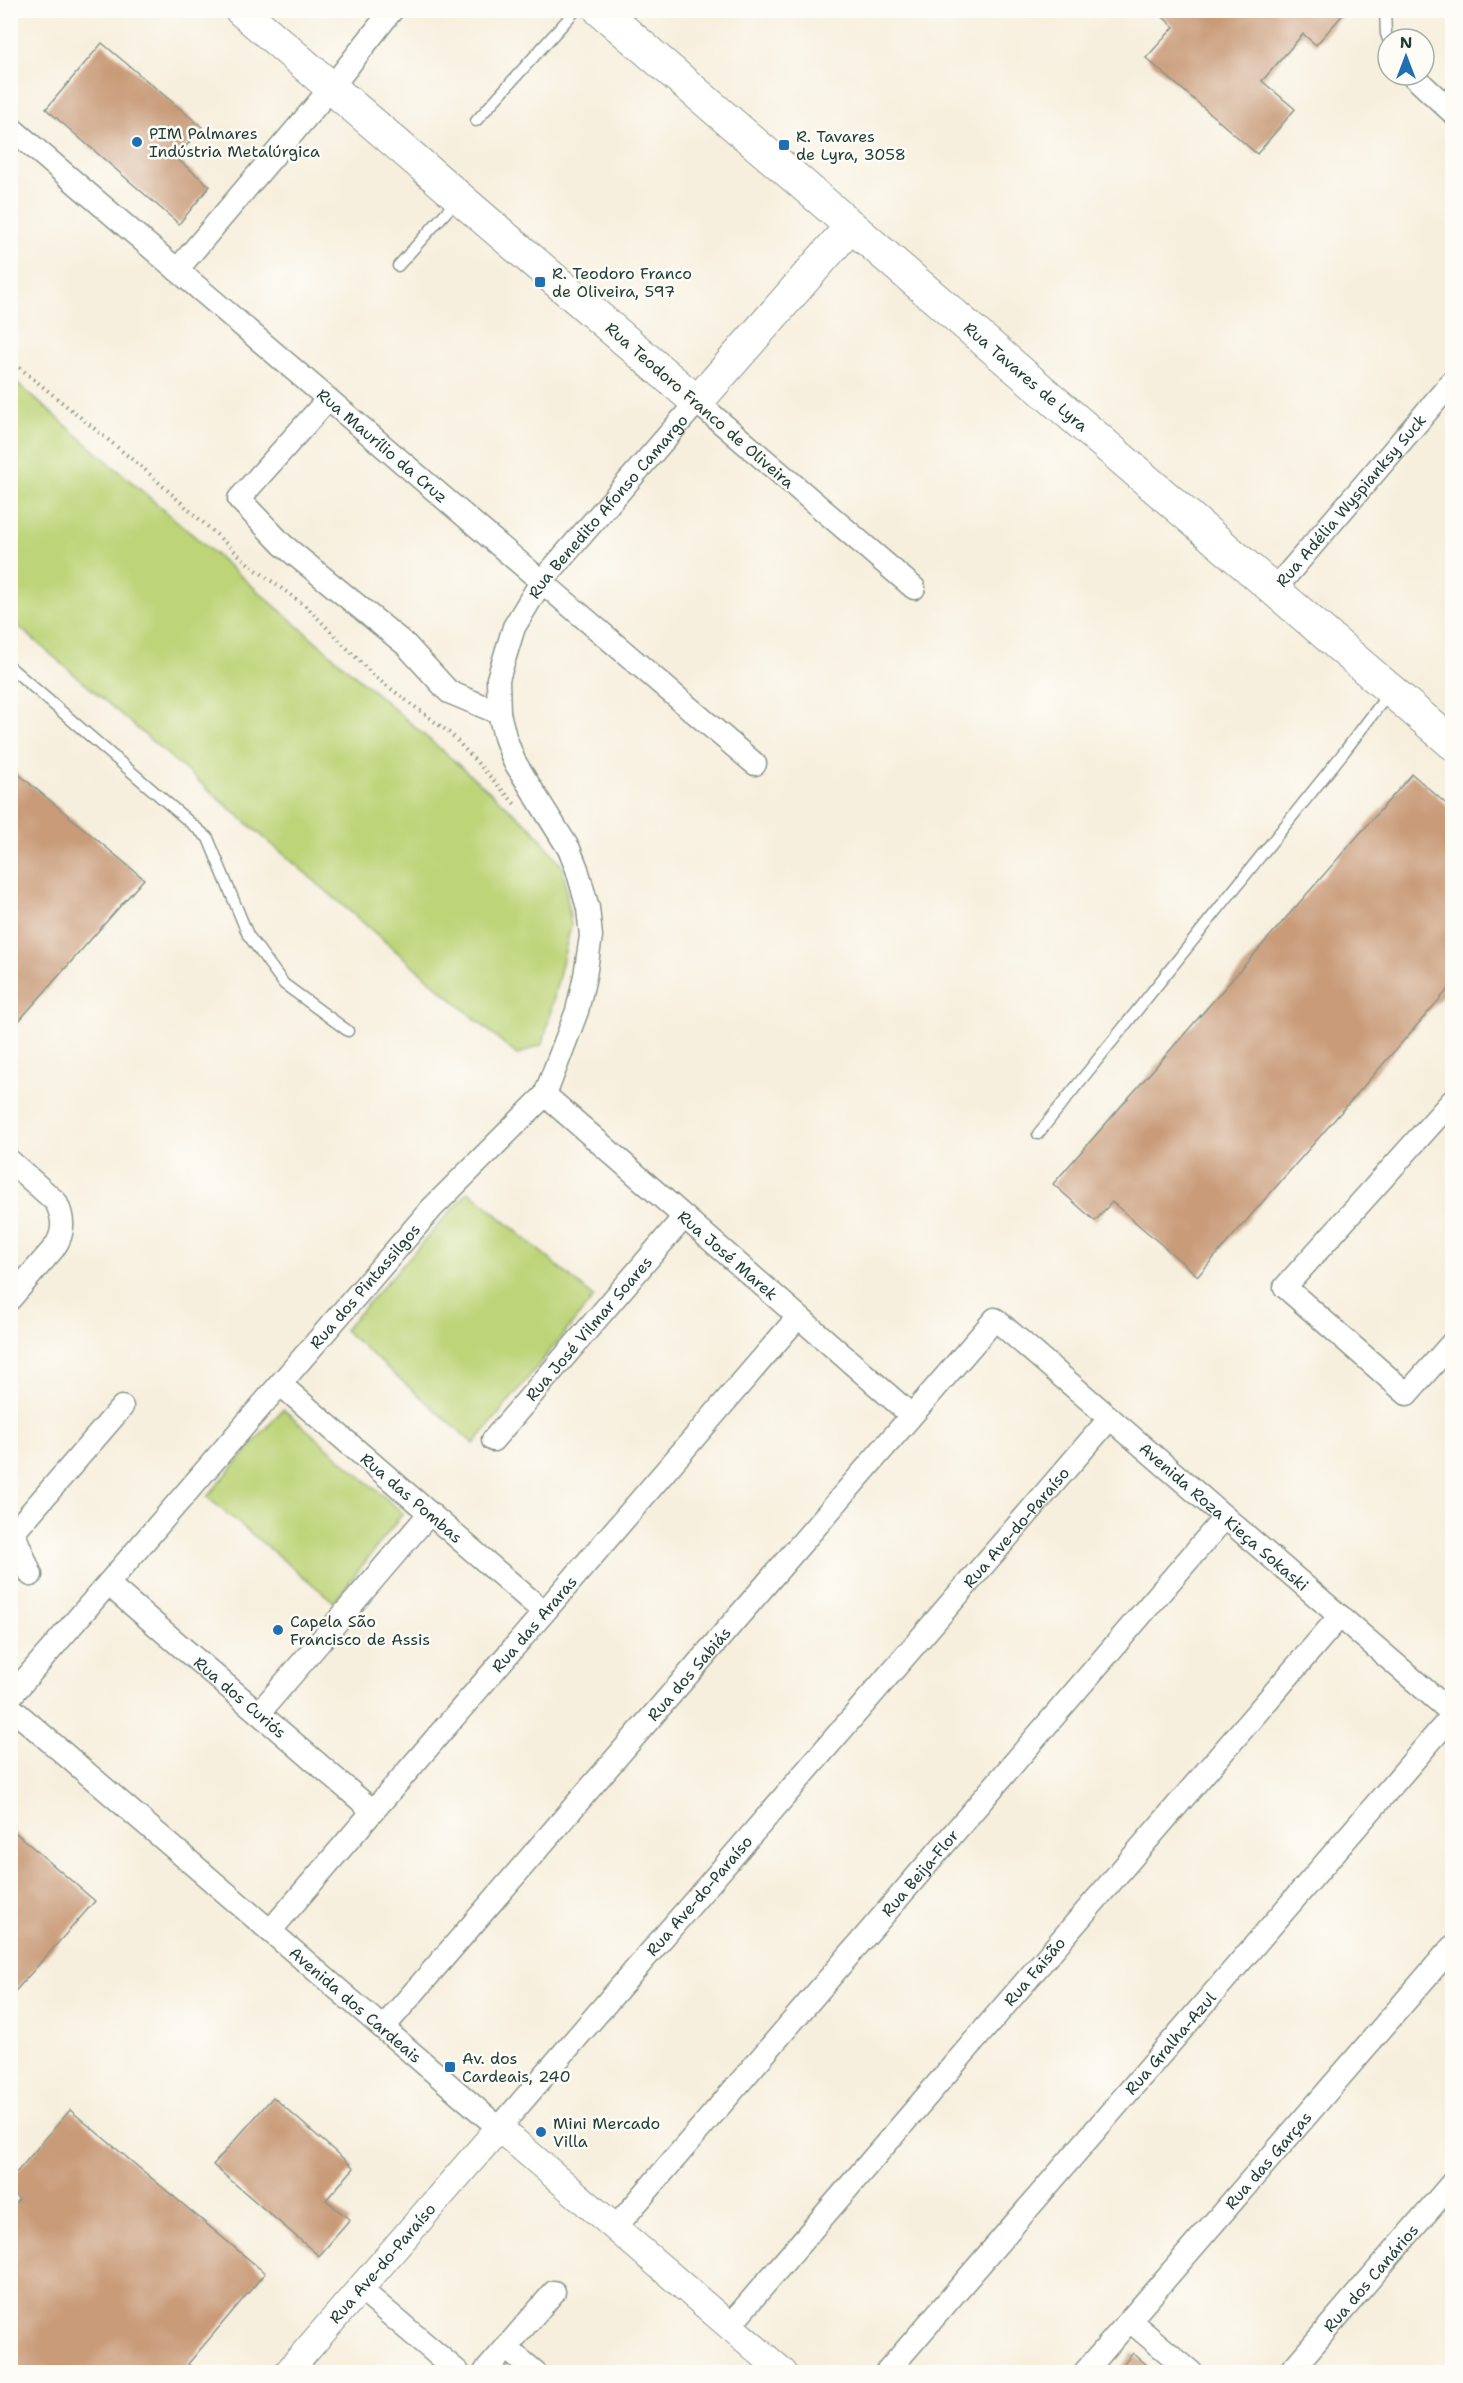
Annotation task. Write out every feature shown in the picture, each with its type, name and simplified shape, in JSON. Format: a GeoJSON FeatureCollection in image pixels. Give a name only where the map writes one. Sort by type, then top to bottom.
{"type":"FeatureCollection","features":[{"type":"Feature","properties":{"kind":"main road","name":"Rua Teodoro Franco de Oliveira"},"geometry":{"type":"LineString","coordinates":[[241,10],[697,402]]}},
{"type":"Feature","properties":{"kind":"main road","name":"Rua Tavares de Lyra"},"geometry":{"type":"LineString","coordinates":[[600,10],[1452,743]]}},
{"type":"Feature","properties":{"kind":"main road","name":"Rua Benedito Afonso Camargo"},"geometry":{"type":"LineString","coordinates":[[697,402],[851,226]]}},
{"type":"Feature","properties":{"kind":"street"},"geometry":{"type":"LineString","coordinates":[[177,270],[331,88],[392,10]]}},
{"type":"Feature","properties":{"kind":"street"},"geometry":{"type":"LineString","coordinates":[[1425,87],[1452,112]]}},
{"type":"Feature","properties":{"kind":"street","name":"Rua Maurílio da Cruz"},"geometry":{"type":"LineString","coordinates":[[10,128],[755,764]]}},
{"type":"Feature","properties":{"kind":"street","name":"Rua Adélia Wyspianksy Suck"},"geometry":{"type":"LineString","coordinates":[[1274,590],[1449,392]]}},
{"type":"Feature","properties":{"kind":"street"},"geometry":{"type":"LineString","coordinates":[[328,399],[238,499],[283,545],[406,645],[449,692],[499,713]]}},
{"type":"Feature","properties":{"kind":"street","name":"Rua Benedito Afonso Camargo"},"geometry":{"type":"LineString","coordinates":[[556,830],[514,761],[499,713],[498,680],[514,627],[541,582],[697,402]]}},
{"type":"Feature","properties":{"kind":"street","name":"Rua Teodoro Franco de Oliveira"},"geometry":{"type":"LineString","coordinates":[[697,402],[914,588]]}},
{"type":"Feature","properties":{"kind":"street","name":"Rua dos Pintassilgos"},"geometry":{"type":"LineString","coordinates":[[10,1697],[432,1208],[545,1095],[577,1011],[591,936],[588,908],[577,869],[569,849],[556,830]]}},
{"type":"Feature","properties":{"kind":"street","name":"Rua José Marek"},"geometry":{"type":"LineString","coordinates":[[545,1095],[911,1415]]}},
{"type":"Feature","properties":{"kind":"street"},"geometry":{"type":"LineString","coordinates":[[1452,1101],[1284,1287],[1407,1394],[1452,1343]]}},
{"type":"Feature","properties":{"kind":"street"},"geometry":{"type":"LineString","coordinates":[[10,1161],[56,1202],[60,1210],[62,1226],[59,1242],[10,1299]]}},
{"type":"Feature","properties":{"kind":"street","name":"Rua José Vilmar Soares"},"geometry":{"type":"LineString","coordinates":[[493,1440],[684,1217]]}},
{"type":"Feature","properties":{"kind":"street","name":"Rua das Araras"},"geometry":{"type":"LineString","coordinates":[[270,1931],[798,1317]]}},
{"type":"Feature","properties":{"kind":"street","name":"Rua dos Sabiás"},"geometry":{"type":"LineString","coordinates":[[383,2028],[995,1319]]}},
{"type":"Feature","properties":{"kind":"street","name":"Avenida Roza Kieça Sokaski"},"geometry":{"type":"LineString","coordinates":[[995,1319],[1452,1714]]}},
{"type":"Feature","properties":{"kind":"street","name":"Rua das Pombas"},"geometry":{"type":"LineString","coordinates":[[280,1384],[544,1612]]}},
{"type":"Feature","properties":{"kind":"street"},"geometry":{"type":"LineString","coordinates":[[31,1575],[12,1528],[122,1407]]}},
{"type":"Feature","properties":{"kind":"street","name":"Rua Ave-do-Paraíso"},"geometry":{"type":"LineString","coordinates":[[288,2373],[1110,1418]]}},
{"type":"Feature","properties":{"kind":"street"},"geometry":{"type":"LineString","coordinates":[[259,1713],[430,1514]]}},
{"type":"Feature","properties":{"kind":"street","name":"Rua Beija-Flor"},"geometry":{"type":"LineString","coordinates":[[615,2228],[1225,1517]]}},
{"type":"Feature","properties":{"kind":"street","name":"Rua dos Curiós"},"geometry":{"type":"LineString","coordinates":[[108,1584],[373,1811]]}},
{"type":"Feature","properties":{"kind":"street","name":"Rua Faisão"},"geometry":{"type":"LineString","coordinates":[[729,2326],[1340,1616]]}},
{"type":"Feature","properties":{"kind":"street","name":"Avenida dos Cardeais"},"geometry":{"type":"LineString","coordinates":[[10,1707],[783,2373]]}},
{"type":"Feature","properties":{"kind":"street","name":"Rua Gralha-Azul"},"geometry":{"type":"LineString","coordinates":[[887,2373],[1452,1714]]}},
{"type":"Feature","properties":{"kind":"street","name":"Rua das Garças"},"geometry":{"type":"LineString","coordinates":[[1085,2373],[1452,1947]]}},
{"type":"Feature","properties":{"kind":"street","name":"Rua dos Canários"},"geometry":{"type":"LineString","coordinates":[[1290,2373],[1452,2183]]}},
{"type":"Feature","properties":{"kind":"street"},"geometry":{"type":"LineString","coordinates":[[360,2289],[458,2373]]}},
{"type":"Feature","properties":{"kind":"street"},"geometry":{"type":"LineString","coordinates":[[485,2373],[554,2292]]}},
{"type":"Feature","properties":{"kind":"street"},"geometry":{"type":"LineString","coordinates":[[1130,2321],[1191,2373]]}},
{"type":"Feature","properties":{"kind":"street"},"geometry":{"type":"LineString","coordinates":[[506,2348],[534,2373]]}},
{"type":"Feature","properties":{"kind":"lane"},"geometry":{"type":"LineString","coordinates":[[476,121],[576,10]]}},
{"type":"Feature","properties":{"kind":"lane"},"geometry":{"type":"LineString","coordinates":[[1386,10],[1386,27]]}},
{"type":"Feature","properties":{"kind":"lane"},"geometry":{"type":"LineString","coordinates":[[398,267],[459,197]]}},
{"type":"Feature","properties":{"kind":"lane"},"geometry":{"type":"LineString","coordinates":[[10,668],[208,838],[248,935],[284,984],[348,1031]]}},
{"type":"Feature","properties":{"kind":"lane"},"geometry":{"type":"LineString","coordinates":[[1038,1134],[1391,690]]}},
{"type":"Feature","properties":{"kind":"path"},"geometry":{"type":"LineString","coordinates":[[10,360],[144,470],[243,559],[307,607],[374,676],[451,735],[502,792],[520,808]]}},
{"type":"Feature","properties":{"kind":"green space"},"geometry":{"type":"Polygon","coordinates":[[[10,377],[534,830],[563,867],[571,925],[543,1044],[517,1055],[11,620],[10,377]]]}},
{"type":"Feature","properties":{"kind":"green space"},"geometry":{"type":"Polygon","coordinates":[[[469,1191],[594,1297],[474,1444],[344,1330],[469,1191]]]}},
{"type":"Feature","properties":{"kind":"green space"},"geometry":{"type":"Polygon","coordinates":[[[283,1409],[403,1513],[334,1602],[207,1497],[283,1409]]]}},
{"type":"Feature","properties":{"kind":"building"},"geometry":{"type":"Polygon","coordinates":[[[1155,10],[1347,10],[1316,45],[1303,34],[1262,81],[1295,109],[1257,154],[1146,58],[1174,27],[1155,10]]]}},
{"type":"Feature","properties":{"kind":"building","name":"PIM Palmares Indústria Metalúrgica"},"geometry":{"type":"Polygon","coordinates":[[[102,43],[202,127],[176,158],[210,186],[179,224],[46,109],[102,43]]]}},
{"type":"Feature","properties":{"kind":"building"},"geometry":{"type":"Polygon","coordinates":[[[10,767],[144,879],[10,1031],[10,767]]]}},
{"type":"Feature","properties":{"kind":"building"},"geometry":{"type":"Polygon","coordinates":[[[1412,774],[1452,809],[1452,985],[1198,1276],[1112,1202],[1095,1221],[1053,1184],[1412,774]]]}},
{"type":"Feature","properties":{"kind":"building"},"geometry":{"type":"Polygon","coordinates":[[[10,1828],[95,1901],[10,1997],[10,1828]]]}},
{"type":"Feature","properties":{"kind":"building"},"geometry":{"type":"Polygon","coordinates":[[[273,2097],[354,2168],[326,2200],[350,2220],[319,2256],[213,2165],[273,2097]]]}},
{"type":"Feature","properties":{"kind":"building"},"geometry":{"type":"Polygon","coordinates":[[[70,2110],[265,2273],[188,2364],[198,2373],[10,2373],[10,2209],[19,2199],[10,2191],[10,2180],[70,2110]]]}},
{"type":"Feature","properties":{"kind":"building"},"geometry":{"type":"Polygon","coordinates":[[[1133,2353],[1156,2373],[1116,2373],[1133,2353]]]}},
{"type":"Feature","properties":{"kind":"place","name":"PIM Palmares Indústria Metalúrgica"},"geometry":{"type":"Point","coordinates":[137,142]}},
{"type":"Feature","properties":{"kind":"place","name":"R. Tavares de Lyra, 3058"},"geometry":{"type":"Point","coordinates":[784,145]}},
{"type":"Feature","properties":{"kind":"place","name":"R. Teodoro Franco de Oliveira, 597"},"geometry":{"type":"Point","coordinates":[540,282]}},
{"type":"Feature","properties":{"kind":"place","name":"Capela São Francisco de Assis"},"geometry":{"type":"Point","coordinates":[278,1630]}},
{"type":"Feature","properties":{"kind":"place","name":"Av. dos Cardeais, 240"},"geometry":{"type":"Point","coordinates":[450,2067]}},
{"type":"Feature","properties":{"kind":"place","name":"Mini Mercado Villa"},"geometry":{"type":"Point","coordinates":[541,2132]}}]}
